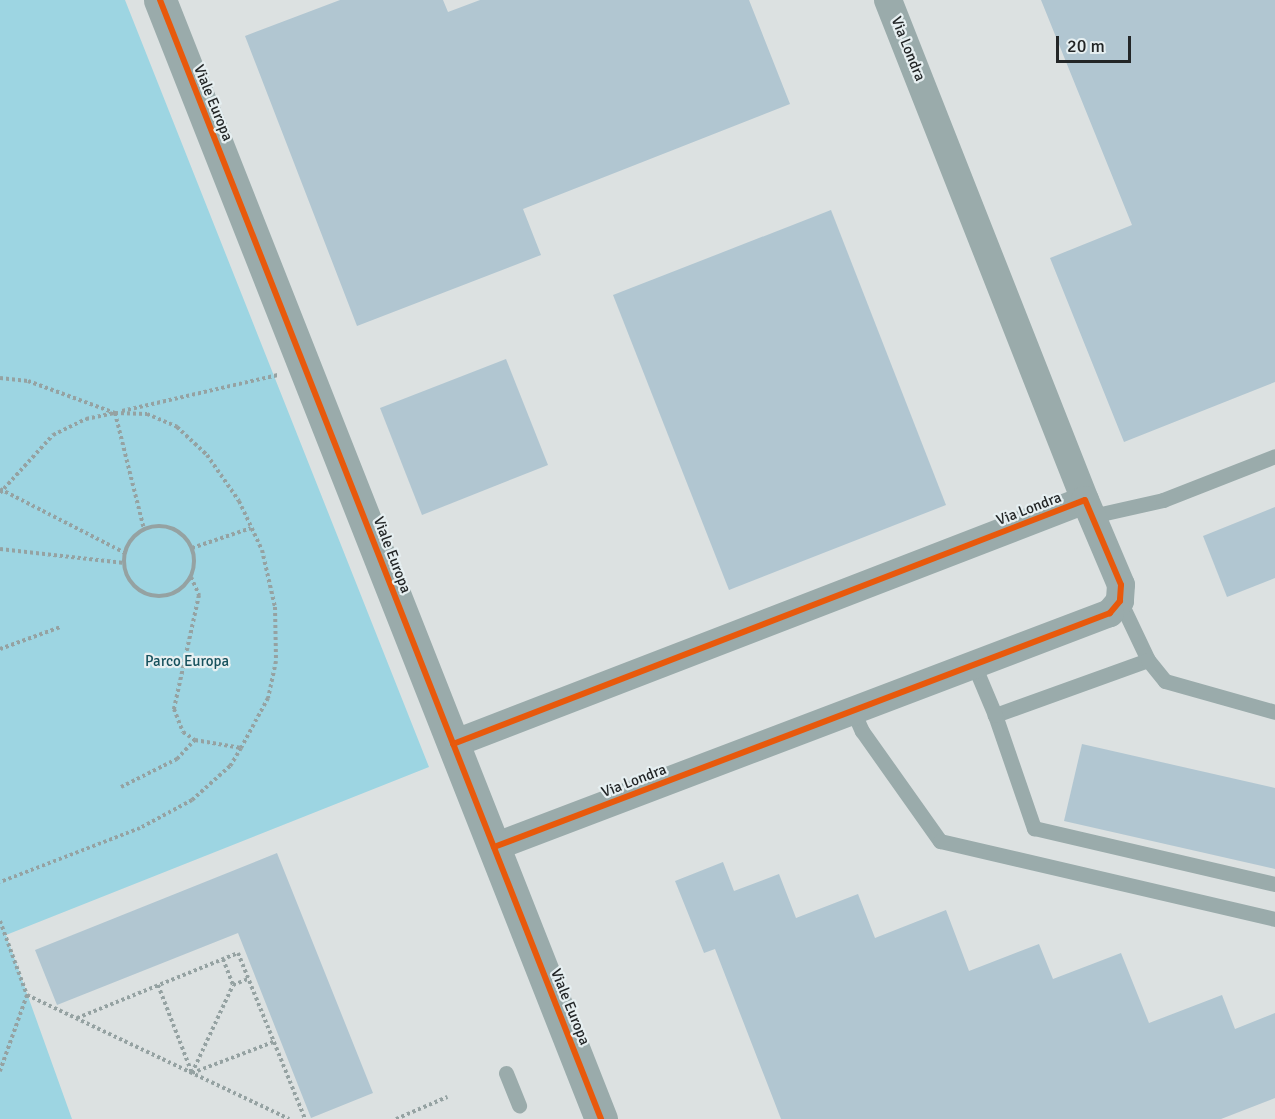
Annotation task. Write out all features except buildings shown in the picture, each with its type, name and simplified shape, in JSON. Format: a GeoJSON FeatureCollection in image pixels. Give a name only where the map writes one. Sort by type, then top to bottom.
{"type":"FeatureCollection","features":[{"type":"Feature","properties":{"kind":"street","name":"Viale Europa"},"geometry":{"type":"LineString","coordinates":[[160,0],[601,1119]]}},
{"type":"Feature","properties":{"kind":"street","name":"Via Londra"},"geometry":{"type":"LineString","coordinates":[[494,847],[1110,613],[1120,601],[1121,585],[888,0]]}},
{"type":"Feature","properties":{"kind":"street","name":"Via Londra"},"geometry":{"type":"LineString","coordinates":[[453,744],[1089,508]]}},
{"type":"Feature","properties":{"kind":"lane"},"geometry":{"type":"LineString","coordinates":[[1089,508],[1163,500],[1275,456]]}},
{"type":"Feature","properties":{"kind":"lane"},"geometry":{"type":"LineString","coordinates":[[1120,601],[1148,660],[1164,681],[1275,712]]}},
{"type":"Feature","properties":{"kind":"lane"},"geometry":{"type":"LineString","coordinates":[[995,715],[1148,660]]}},
{"type":"Feature","properties":{"kind":"lane"},"geometry":{"type":"LineString","coordinates":[[974,665],[995,715],[1034,828],[1275,884]]}},
{"type":"Feature","properties":{"kind":"lane"},"geometry":{"type":"LineString","coordinates":[[853,711],[862,731],[940,841],[1275,919]]}},
{"type":"Feature","properties":{"kind":"lane"},"geometry":{"type":"LineString","coordinates":[[506,1073],[519,1105]]}},
{"type":"Feature","properties":{"kind":"path"},"geometry":{"type":"LineString","coordinates":[[125,553],[1,491],[52,435],[115,413],[306,369]]}},
{"type":"Feature","properties":{"kind":"path"},"geometry":{"type":"LineString","coordinates":[[0,378],[28,381],[115,413],[147,414],[177,427],[207,455],[251,528],[275,607],[276,661],[268,698],[241,748],[230,766],[192,800],[140,828],[0,882]]}},
{"type":"Feature","properties":{"kind":"path"},"geometry":{"type":"LineString","coordinates":[[115,413],[144,529]]}},
{"type":"Feature","properties":{"kind":"path"},"geometry":{"type":"LineString","coordinates":[[191,577],[167,595],[152,595],[133,583],[124,562],[125,553],[144,529],[172,528],[192,548],[191,577],[199,595],[174,709],[183,732],[195,740],[241,748]]}},
{"type":"Feature","properties":{"kind":"path"},"geometry":{"type":"LineString","coordinates":[[192,548],[251,528]]}},
{"type":"Feature","properties":{"kind":"path"},"geometry":{"type":"LineString","coordinates":[[0,549],[124,562]]}},
{"type":"Feature","properties":{"kind":"path"},"geometry":{"type":"LineString","coordinates":[[0,649],[60,627]]}},
{"type":"Feature","properties":{"kind":"path"},"geometry":{"type":"LineString","coordinates":[[121,787],[177,759],[195,740]]}},
{"type":"Feature","properties":{"kind":"path"},"geometry":{"type":"LineString","coordinates":[[0,921],[27,995],[0,1071]]}},
{"type":"Feature","properties":{"kind":"path"},"geometry":{"type":"LineString","coordinates":[[77,1018],[238,953],[305,1119]]}},
{"type":"Feature","properties":{"kind":"path"},"geometry":{"type":"LineString","coordinates":[[223,959],[233,985]]}},
{"type":"Feature","properties":{"kind":"path"},"geometry":{"type":"LineString","coordinates":[[192,1073],[233,985],[248,979]]}},
{"type":"Feature","properties":{"kind":"path"},"geometry":{"type":"LineString","coordinates":[[158,985],[192,1073]]}},
{"type":"Feature","properties":{"kind":"path"},"geometry":{"type":"LineString","coordinates":[[27,995],[289,1119]]}},
{"type":"Feature","properties":{"kind":"path"},"geometry":{"type":"LineString","coordinates":[[192,1073],[273,1042]]}},
{"type":"Feature","properties":{"kind":"path"},"geometry":{"type":"LineString","coordinates":[[396,1119],[447,1097]]}},
{"type":"Feature","properties":{"kind":"green space","name":"Parco Europa"},"geometry":{"type":"Polygon","coordinates":[[[0,0],[125,0],[429,767],[6,935],[72,1119],[0,1119],[0,0]]]}},
{"type":"Feature","properties":{"kind":"cycle path"},"geometry":{"type":"LineString","coordinates":[[160,0],[601,1119]]}},
{"type":"Feature","properties":{"kind":"cycle path"},"geometry":{"type":"LineString","coordinates":[[453,744],[1085,500],[1121,585],[1120,601],[1110,613],[494,847]]}}]}
